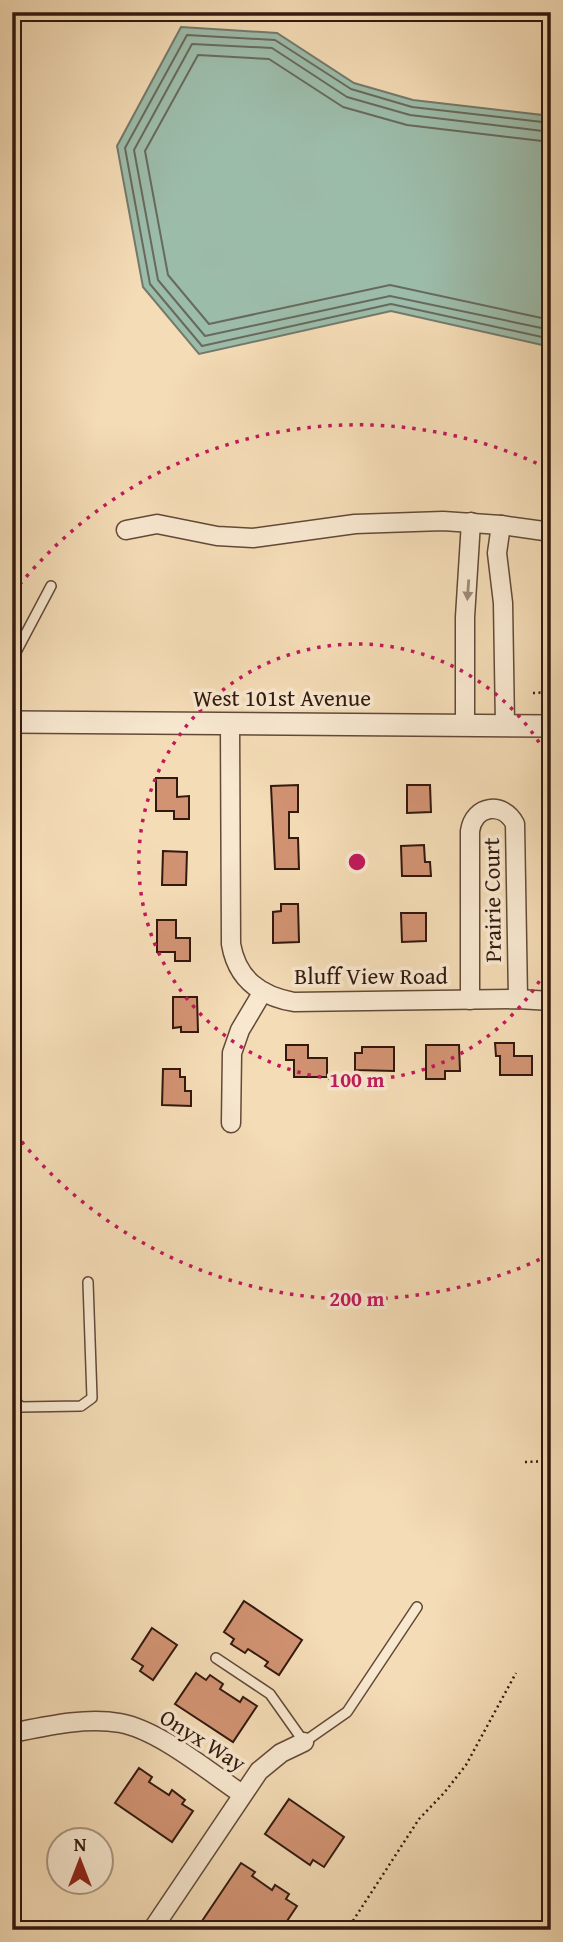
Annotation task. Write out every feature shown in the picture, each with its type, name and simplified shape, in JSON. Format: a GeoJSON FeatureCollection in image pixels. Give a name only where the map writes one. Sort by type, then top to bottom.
{"type":"FeatureCollection","features":[{"type":"Feature","properties":{"kind":"street"},"geometry":{"type":"LineString","coordinates":[[126,530],[157,524],[217,536],[253,538],[418,520],[471,522],[551,532]]}},
{"type":"Feature","properties":{"kind":"street"},"geometry":{"type":"LineString","coordinates":[[465,725],[465,617],[471,522]]}},
{"type":"Feature","properties":{"kind":"street"},"geometry":{"type":"LineString","coordinates":[[501,525],[497,552],[503,603],[505,725]]}},
{"type":"Feature","properties":{"kind":"street","name":"West 101st Avenue"},"geometry":{"type":"LineString","coordinates":[[12,722],[551,726]]}},
{"type":"Feature","properties":{"kind":"street","name":"Bluff View Road"},"geometry":{"type":"LineString","coordinates":[[230,724],[231,944],[243,975],[262,993],[294,1002],[518,999],[551,1001]]}},
{"type":"Feature","properties":{"kind":"street","name":"Prairie Court"},"geometry":{"type":"LineString","coordinates":[[470,1000],[470,831],[475,816],[493,808],[506,812],[515,824],[518,999]]}},
{"type":"Feature","properties":{"kind":"street"},"geometry":{"type":"LineString","coordinates":[[231,1123],[232,1053],[240,1030],[262,993]]}},
{"type":"Feature","properties":{"kind":"street","name":"Onyx Way"},"geometry":{"type":"LineString","coordinates":[[12,1733],[53,1725],[92,1722],[128,1725],[158,1738],[242,1794]]}},
{"type":"Feature","properties":{"kind":"street"},"geometry":{"type":"LineString","coordinates":[[152,1930],[259,1771],[273,1758],[304,1742]]}},
{"type":"Feature","properties":{"kind":"lane"},"geometry":{"type":"LineString","coordinates":[[12,685],[15,654],[51,586]]}},
{"type":"Feature","properties":{"kind":"lane"},"geometry":{"type":"LineString","coordinates":[[12,1398],[21,1407],[81,1406],[92,1398],[88,1282]]}},
{"type":"Feature","properties":{"kind":"lane"},"geometry":{"type":"LineString","coordinates":[[216,1658],[270,1694],[304,1742],[347,1712],[417,1607]]}},
{"type":"Feature","properties":{"kind":"path"},"geometry":{"type":"LineString","coordinates":[[533,693],[551,692]]}},
{"type":"Feature","properties":{"kind":"path"},"geometry":{"type":"LineString","coordinates":[[525,1462],[551,1461]]}},
{"type":"Feature","properties":{"kind":"path"},"geometry":{"type":"LineString","coordinates":[[347,1930],[419,1819],[466,1765],[516,1673]]}},
{"type":"Feature","properties":{"kind":"water"},"geometry":{"type":"Polygon","coordinates":[[[181,27],[277,33],[354,83],[413,100],[551,116],[551,347],[391,311],[199,354],[143,287],[117,146],[181,27]]]}},
{"type":"Feature","properties":{"kind":"building"},"geometry":{"type":"Polygon","coordinates":[[[156,778],[177,778],[177,797],[189,796],[189,819],[174,819],[174,811],[156,811],[156,778]]]}},
{"type":"Feature","properties":{"kind":"building"},"geometry":{"type":"Polygon","coordinates":[[[298,785],[298,812],[289,812],[289,838],[298,838],[299,869],[275,869],[271,786],[298,785]]]}},
{"type":"Feature","properties":{"kind":"building"},"geometry":{"type":"Polygon","coordinates":[[[407,785],[430,785],[431,812],[407,813],[407,785]]]}},
{"type":"Feature","properties":{"kind":"building"},"geometry":{"type":"Polygon","coordinates":[[[424,845],[425,862],[430,862],[431,876],[402,876],[401,846],[424,845]]]}},
{"type":"Feature","properties":{"kind":"building"},"geometry":{"type":"Polygon","coordinates":[[[163,851],[187,852],[186,885],[162,885],[163,851]]]}},
{"type":"Feature","properties":{"kind":"building"},"geometry":{"type":"Polygon","coordinates":[[[281,904],[298,904],[299,942],[273,943],[273,912],[281,911],[281,904]]]}},
{"type":"Feature","properties":{"kind":"building"},"geometry":{"type":"Polygon","coordinates":[[[401,913],[426,913],[426,941],[402,942],[401,913]]]}},
{"type":"Feature","properties":{"kind":"building"},"geometry":{"type":"Polygon","coordinates":[[[157,920],[176,920],[176,938],[190,938],[190,961],[175,961],[175,952],[157,952],[157,920]]]}},
{"type":"Feature","properties":{"kind":"building"},"geometry":{"type":"Polygon","coordinates":[[[173,997],[197,997],[198,1032],[181,1032],[181,1027],[173,1028],[173,997]]]}},
{"type":"Feature","properties":{"kind":"building"},"geometry":{"type":"Polygon","coordinates":[[[495,1043],[514,1043],[514,1056],[532,1056],[532,1075],[500,1075],[500,1056],[496,1056],[495,1043]]]}},
{"type":"Feature","properties":{"kind":"building"},"geometry":{"type":"Polygon","coordinates":[[[286,1045],[308,1045],[308,1058],[327,1058],[327,1077],[294,1077],[294,1060],[286,1060],[286,1045]]]}},
{"type":"Feature","properties":{"kind":"building"},"geometry":{"type":"Polygon","coordinates":[[[426,1045],[459,1045],[460,1071],[445,1071],[445,1079],[426,1079],[426,1045]]]}},
{"type":"Feature","properties":{"kind":"building"},"geometry":{"type":"Polygon","coordinates":[[[362,1047],[394,1047],[394,1071],[355,1070],[355,1053],[362,1053],[362,1047]]]}},
{"type":"Feature","properties":{"kind":"building"},"geometry":{"type":"Polygon","coordinates":[[[163,1069],[180,1069],[180,1077],[185,1077],[185,1091],[191,1091],[191,1106],[162,1105],[163,1069]]]}},
{"type":"Feature","properties":{"kind":"building"},"geometry":{"type":"Polygon","coordinates":[[[244,1601],[302,1640],[279,1675],[265,1666],[268,1662],[248,1649],[245,1653],[231,1644],[234,1639],[224,1632],[244,1601]]]}},
{"type":"Feature","properties":{"kind":"building"},"geometry":{"type":"Polygon","coordinates":[[[152,1628],[177,1645],[153,1680],[140,1671],[143,1666],[132,1659],[152,1628]]]}},
{"type":"Feature","properties":{"kind":"building"},"geometry":{"type":"Polygon","coordinates":[[[196,1673],[206,1680],[210,1675],[223,1684],[220,1689],[240,1702],[243,1697],[257,1706],[233,1742],[175,1704],[196,1673]]]}},
{"type":"Feature","properties":{"kind":"building"},"geometry":{"type":"Polygon","coordinates":[[[139,1768],[152,1777],[149,1782],[169,1795],[172,1790],[185,1800],[182,1804],[193,1811],[172,1842],[115,1803],[139,1768]]]}},
{"type":"Feature","properties":{"kind":"building"},"geometry":{"type":"Polygon","coordinates":[[[289,1799],[344,1837],[324,1867],[313,1860],[310,1865],[265,1834],[289,1799]]]}},
{"type":"Feature","properties":{"kind":"building"},"geometry":{"type":"Polygon","coordinates":[[[241,1863],[255,1872],[252,1876],[272,1890],[275,1885],[289,1894],[286,1899],[297,1906],[281,1930],[196,1930],[241,1863]]]}}]}
